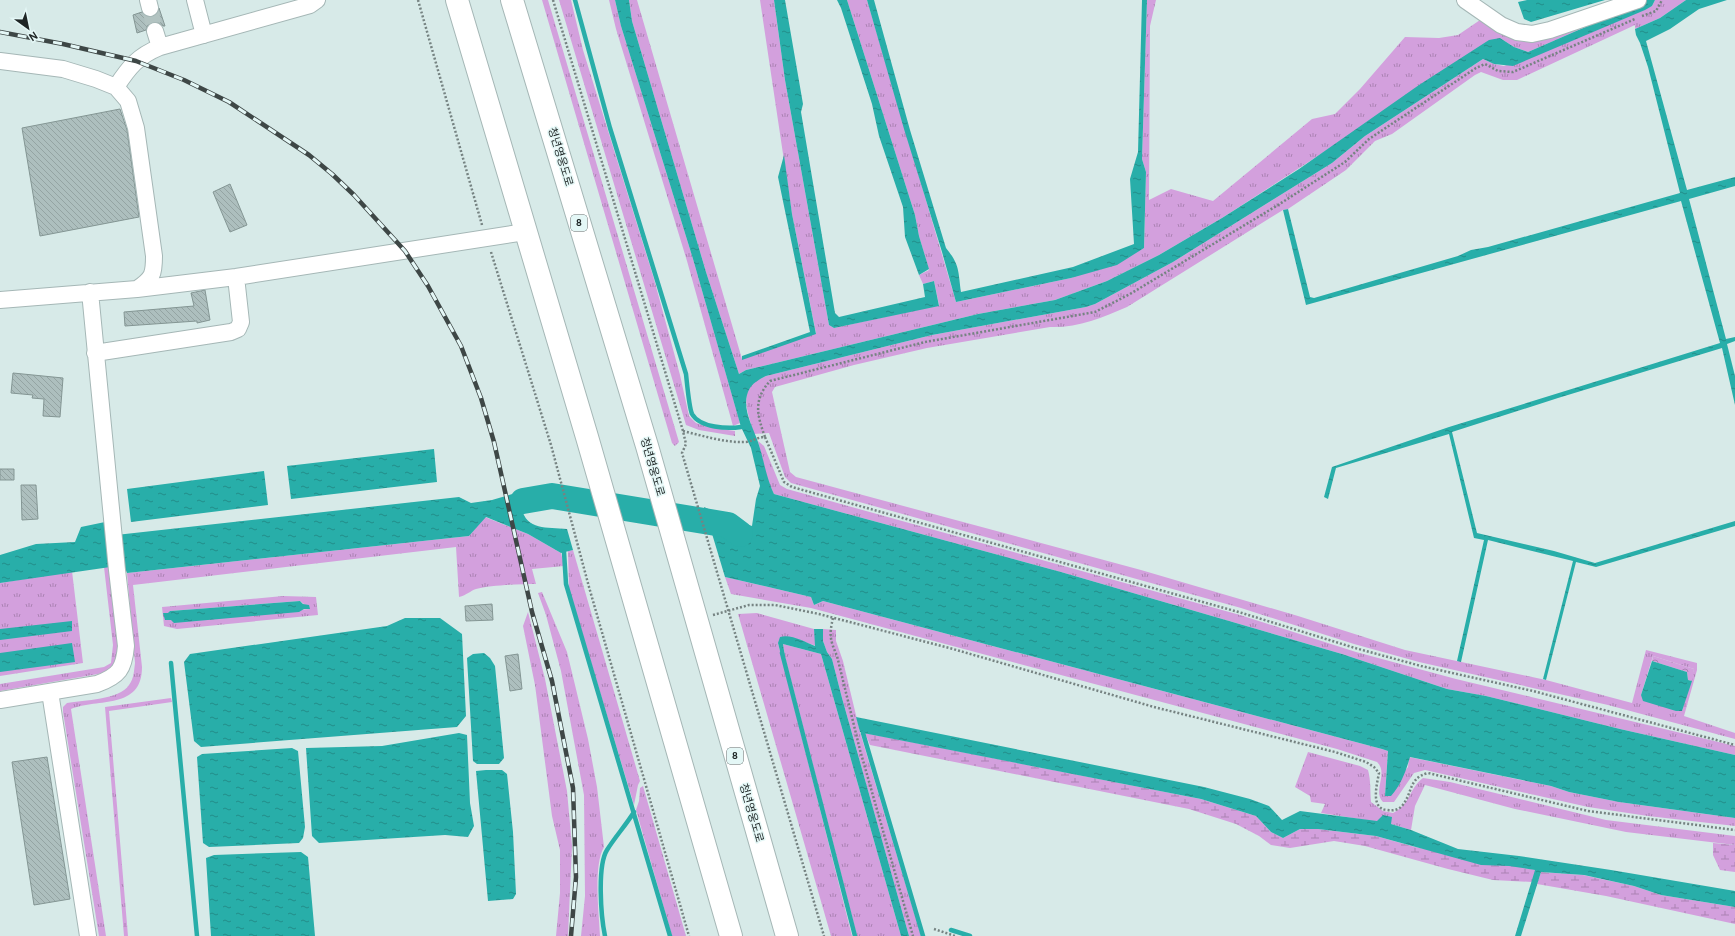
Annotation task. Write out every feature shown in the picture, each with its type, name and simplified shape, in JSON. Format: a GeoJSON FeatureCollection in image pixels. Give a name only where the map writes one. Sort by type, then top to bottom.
{"type":"FeatureCollection","features":[{"type":"Feature","properties":{"kind":"highway"},"geometry":{"type":"LineString","coordinates":[[457,0],[731,936]]}},
{"type":"Feature","properties":{"kind":"highway","name":"청년영웅도로"},"geometry":{"type":"LineString","coordinates":[[512,0],[646,446],[787,936]]}},
{"type":"Feature","properties":{"kind":"street"},"geometry":{"type":"LineString","coordinates":[[195,0],[204,35]]}},
{"type":"Feature","properties":{"kind":"street"},"geometry":{"type":"LineString","coordinates":[[116,87],[124,75],[145,53],[160,47],[310,5],[317,0]]}},
{"type":"Feature","properties":{"kind":"street"},"geometry":{"type":"LineString","coordinates":[[1465,0],[1501,25],[1517,32],[1532,34],[1550,30],[1638,0]]}},
{"type":"Feature","properties":{"kind":"street"},"geometry":{"type":"LineString","coordinates":[[155,31],[160,47]]}},
{"type":"Feature","properties":{"kind":"street"},"geometry":{"type":"LineString","coordinates":[[0,61],[63,70],[116,87],[128,101],[136,128],[154,256],[154,271],[149,281],[137,288]]}},
{"type":"Feature","properties":{"kind":"street"},"geometry":{"type":"LineString","coordinates":[[0,300],[137,288],[236,277],[525,232]]}},
{"type":"Feature","properties":{"kind":"street"},"geometry":{"type":"LineString","coordinates":[[95,353],[231,332],[238,329],[241,322],[236,277]]}},
{"type":"Feature","properties":{"kind":"street"},"geometry":{"type":"LineString","coordinates":[[0,700],[97,684],[118,674],[123,666],[126,646],[113,532],[90,292]]}},
{"type":"Feature","properties":{"kind":"street"},"geometry":{"type":"LineString","coordinates":[[50,692],[88,936]]}},
{"type":"Feature","properties":{"kind":"path"},"geometry":{"type":"LineString","coordinates":[[553,0],[683,431],[686,444],[682,453],[824,936]]}},
{"type":"Feature","properties":{"kind":"path"},"geometry":{"type":"LineString","coordinates":[[1662,0],[1656,11],[1634,19],[1513,72],[1498,71],[1485,64],[1476,68],[1369,139],[1345,162],[1278,205],[1130,294],[1095,312],[926,342],[770,381],[763,389],[758,404],[758,417],[764,437],[784,482],[792,487],[1242,613],[1421,666],[1534,691],[1735,745]]}},
{"type":"Feature","properties":{"kind":"path"},"geometry":{"type":"LineString","coordinates":[[683,431],[730,442],[749,442],[757,437],[764,437]]}},
{"type":"Feature","properties":{"kind":"path"},"geometry":{"type":"LineString","coordinates":[[551,445],[589,587],[689,936]]}},
{"type":"Feature","properties":{"kind":"path"},"geometry":{"type":"LineString","coordinates":[[695,620],[749,605],[775,605],[833,618],[954,650],[1154,707],[1335,752],[1374,766],[1379,773],[1375,796],[1379,807],[1385,810],[1394,810],[1401,806],[1419,775],[1428,774],[1588,811],[1735,830]]}},
{"type":"Feature","properties":{"kind":"path"},"geometry":{"type":"LineString","coordinates":[[833,618],[830,635],[831,643],[838,656],[860,750],[913,936]]}},
{"type":"Feature","properties":{"kind":"path"},"geometry":{"type":"LineString","coordinates":[[934,929],[954,936]]}},
{"type":"Feature","properties":{"kind":"green space"},"geometry":{"type":"Polygon","coordinates":[[[542,0],[548,0],[679,442],[675,446],[672,443],[542,0]]]}},
{"type":"Feature","properties":{"kind":"green space"},"geometry":{"type":"Polygon","coordinates":[[[559,0],[571,0],[583,50],[654,279],[680,375],[689,416],[696,423],[713,428],[735,431],[735,436],[699,430],[686,425],[559,0]]]}},
{"type":"Feature","properties":{"kind":"green space"},"geometry":{"type":"Polygon","coordinates":[[[609,0],[615,0],[621,26],[693,259],[740,423],[733,426],[687,261],[616,29],[609,0]]]}},
{"type":"Feature","properties":{"kind":"green space"},"geometry":{"type":"Polygon","coordinates":[[[629,0],[637,0],[742,359],[816,333],[792,214],[760,0],[774,0],[785,80],[829,325],[834,328],[939,305],[934,281],[923,284],[919,275],[929,270],[919,236],[915,215],[847,0],[867,0],[956,302],[1071,278],[1144,248],[1146,172],[1142,159],[1147,0],[1156,0],[1150,26],[1149,200],[1171,189],[1213,201],[1312,119],[1335,114],[1360,89],[1405,37],[1439,38],[1458,35],[1483,18],[1519,37],[1645,1],[1528,52],[1514,47],[1500,38],[1222,218],[1159,255],[1107,281],[1055,300],[978,314],[746,370],[739,374],[706,272],[632,21],[629,0]]]}},
{"type":"Feature","properties":{"kind":"green space"},"geometry":{"type":"Polygon","coordinates":[[[1655,0],[1686,0],[1660,18],[1635,29],[1635,25],[1517,80],[1503,80],[1481,72],[1475,75],[1392,134],[1375,141],[1346,170],[1288,209],[1283,210],[1127,307],[1080,324],[1050,327],[927,348],[854,365],[775,387],[772,392],[790,472],[796,477],[1141,570],[1298,616],[1405,650],[1546,680],[1632,703],[1646,650],[1697,663],[1697,670],[1684,716],[1735,733],[1735,739],[1608,705],[1419,662],[1354,644],[1241,608],[791,483],[785,477],[769,433],[754,434],[748,415],[746,402],[748,390],[752,384],[766,376],[932,335],[1086,307],[1095,304],[1173,262],[1332,163],[1365,136],[1483,59],[1494,64],[1504,66],[1652,6],[1655,0]],[[1653,656],[1641,695],[1682,711],[1694,669],[1653,656]]]}},
{"type":"Feature","properties":{"kind":"green space"},"geometry":{"type":"Polygon","coordinates":[[[758,441],[764,446],[780,485],[787,489],[1240,615],[1356,652],[1456,679],[1735,746],[1735,755],[1620,729],[1486,696],[1447,689],[1342,654],[1061,572],[774,494],[767,479],[758,441]]]}},
{"type":"Feature","properties":{"kind":"green space"},"geometry":{"type":"Polygon","coordinates":[[[485,517],[528,534],[561,553],[564,566],[532,569],[536,584],[506,585],[482,588],[459,597],[456,547],[133,585],[142,667],[140,681],[135,690],[127,696],[117,700],[71,709],[106,936],[99,936],[63,707],[67,703],[117,694],[124,690],[132,680],[135,663],[127,573],[469,536],[485,517]]]}},
{"type":"Feature","properties":{"kind":"green space"},"geometry":{"type":"Polygon","coordinates":[[[573,550],[640,781],[634,805],[569,589],[568,551],[573,550]]]}},
{"type":"Feature","properties":{"kind":"green space"},"geometry":{"type":"Polygon","coordinates":[[[111,566],[119,630],[118,654],[115,666],[108,671],[98,674],[0,691],[0,684],[104,667],[111,663],[113,645],[104,567],[111,566]]]}},
{"type":"Feature","properties":{"kind":"green space"},"geometry":{"type":"Polygon","coordinates":[[[72,571],[83,663],[0,676],[0,583],[72,571]]]}},
{"type":"Feature","properties":{"kind":"green space"},"geometry":{"type":"Polygon","coordinates":[[[725,577],[811,597],[814,605],[823,601],[1382,749],[1388,751],[1385,796],[1408,767],[1409,757],[1551,786],[1569,792],[1619,802],[1735,818],[1735,826],[1648,816],[1588,807],[1425,770],[1414,773],[1394,802],[1383,802],[1379,793],[1381,771],[1377,762],[1337,749],[811,608],[731,594],[725,577]]]}},
{"type":"Feature","properties":{"kind":"green space"},"geometry":{"type":"Polygon","coordinates":[[[542,592],[567,652],[588,739],[597,787],[604,847],[601,855],[598,877],[600,936],[581,936],[585,896],[584,795],[561,671],[546,615],[538,593],[542,592]]]}},
{"type":"Feature","properties":{"kind":"green space"},"geometry":{"type":"Polygon","coordinates":[[[283,596],[316,597],[318,615],[177,629],[164,626],[162,607],[283,596]],[[300,601],[170,611],[165,620],[310,609],[300,601]]]}},
{"type":"Feature","properties":{"kind":"green space"},"geometry":{"type":"Polygon","coordinates":[[[528,612],[545,679],[567,791],[572,846],[568,936],[556,936],[560,893],[560,850],[552,816],[535,685],[523,626],[528,612]]]}},
{"type":"Feature","properties":{"kind":"green space"},"geometry":{"type":"Polygon","coordinates":[[[757,613],[814,629],[816,646],[793,638],[778,643],[852,936],[831,936],[738,614],[757,613]]]}},
{"type":"Feature","properties":{"kind":"green space"},"geometry":{"type":"Polygon","coordinates":[[[823,629],[836,630],[836,641],[843,661],[860,732],[921,936],[909,936],[832,659],[827,652],[823,641],[823,629]]]}},
{"type":"Feature","properties":{"kind":"green space"},"geometry":{"type":"Polygon","coordinates":[[[783,644],[821,654],[901,936],[857,936],[785,657],[783,644]]]}},
{"type":"Feature","properties":{"kind":"green space"},"geometry":{"type":"Polygon","coordinates":[[[1653,656],[1694,669],[1692,681],[1688,680],[1687,672],[1652,661],[1653,656]]]}},
{"type":"Feature","properties":{"kind":"green space"},"geometry":{"type":"Polygon","coordinates":[[[171,698],[172,702],[109,711],[128,936],[124,936],[105,707],[171,698]]]}},
{"type":"Feature","properties":{"kind":"green space"},"geometry":{"type":"Polygon","coordinates":[[[865,733],[1201,799],[1256,816],[1271,832],[1283,838],[1300,829],[1318,829],[1376,836],[1415,847],[1536,870],[1532,882],[1493,880],[1365,846],[1334,841],[1290,848],[1271,845],[1259,836],[1236,824],[1189,809],[870,745],[865,733]]]}},
{"type":"Feature","properties":{"kind":"green space"},"geometry":{"type":"Polygon","coordinates":[[[1308,752],[1360,766],[1368,770],[1371,802],[1383,811],[1393,813],[1399,809],[1407,801],[1418,782],[1423,778],[1450,782],[1606,820],[1735,836],[1735,845],[1626,832],[1515,809],[1425,785],[1415,806],[1411,830],[1391,824],[1321,813],[1325,804],[1311,802],[1310,796],[1295,787],[1308,752]]]}},
{"type":"Feature","properties":{"kind":"green space"},"geometry":{"type":"Polygon","coordinates":[[[643,786],[686,936],[672,936],[636,810],[639,801],[640,788],[643,786]]]}},
{"type":"Feature","properties":{"kind":"green space"},"geometry":{"type":"Polygon","coordinates":[[[1713,843],[1735,845],[1735,872],[1720,870],[1713,855],[1713,843]]]}},
{"type":"Feature","properties":{"kind":"green space"},"geometry":{"type":"Polygon","coordinates":[[[1541,872],[1583,875],[1634,886],[1661,895],[1735,907],[1735,924],[1606,896],[1537,884],[1541,872]]]}},
{"type":"Feature","properties":{"kind":"water"},"geometry":{"type":"Polygon","coordinates":[[[615,0],[629,0],[632,21],[706,272],[739,374],[746,370],[978,314],[1055,300],[1107,281],[1159,255],[1222,218],[1299,169],[1419,85],[1489,40],[1500,38],[1514,47],[1528,52],[1645,0],[1655,0],[1652,6],[1645,10],[1513,66],[1494,64],[1483,59],[1365,136],[1332,163],[1173,262],[1095,304],[1086,307],[932,335],[766,376],[754,383],[750,388],[747,395],[746,407],[774,494],[1061,572],[1342,654],[1447,689],[1486,696],[1620,729],[1735,755],[1735,818],[1619,802],[1569,792],[1551,786],[1410,757],[1405,773],[1398,787],[1391,796],[1385,796],[1388,751],[1382,749],[823,601],[814,605],[811,597],[725,577],[704,507],[752,526],[756,499],[760,486],[751,448],[741,427],[693,259],[621,26],[615,0]]]}},
{"type":"Feature","properties":{"kind":"water"},"geometry":{"type":"Polygon","coordinates":[[[774,0],[785,0],[803,104],[801,112],[835,313],[839,317],[925,297],[923,284],[934,281],[939,306],[834,328],[829,325],[785,80],[774,0]]]}},
{"type":"Feature","properties":{"kind":"water"},"geometry":{"type":"Polygon","coordinates":[[[837,0],[847,0],[915,215],[919,236],[929,269],[919,275],[905,237],[903,207],[879,136],[872,104],[841,8],[837,0]]]}},
{"type":"Feature","properties":{"kind":"water"},"geometry":{"type":"Polygon","coordinates":[[[867,0],[874,0],[910,130],[946,248],[954,259],[958,268],[961,292],[1073,267],[1134,244],[1130,179],[1138,152],[1142,0],[1147,0],[1142,159],[1146,172],[1144,248],[1117,265],[1071,278],[956,302],[867,0]]]}},
{"type":"Feature","properties":{"kind":"water"},"geometry":{"type":"Polygon","coordinates":[[[1527,0],[1605,0],[1531,22],[1524,19],[1518,2],[1527,0]]]}},
{"type":"Feature","properties":{"kind":"water"},"geometry":{"type":"Polygon","coordinates":[[[1686,0],[1727,0],[1699,9],[1670,29],[1646,41],[1687,190],[1735,177],[1735,186],[1689,199],[1726,339],[1735,337],[1735,341],[1727,344],[1735,376],[1735,405],[1722,348],[1452,432],[1477,533],[1554,551],[1595,563],[1735,521],[1735,526],[1596,567],[1576,562],[1546,680],[1543,679],[1573,561],[1488,540],[1461,662],[1457,661],[1484,540],[1474,538],[1449,434],[1336,468],[1328,499],[1324,497],[1332,467],[1449,427],[1720,343],[1681,201],[1306,305],[1283,210],[1288,209],[1310,297],[1314,298],[1458,256],[1471,250],[1488,247],[1680,193],[1648,67],[1635,29],[1660,18],[1686,0]]]}},
{"type":"Feature","properties":{"kind":"water"},"geometry":{"type":"Polygon","coordinates":[[[784,155],[792,214],[816,334],[742,360],[742,356],[810,332],[778,177],[784,155]]]}},
{"type":"Feature","properties":{"kind":"water"},"geometry":{"type":"Polygon","coordinates":[[[434,449],[437,482],[291,499],[287,466],[434,449]]]}},
{"type":"Feature","properties":{"kind":"water"},"geometry":{"type":"Polygon","coordinates":[[[264,471],[268,505],[131,522],[127,489],[264,471]]]}},
{"type":"Feature","properties":{"kind":"water"},"geometry":{"type":"Polygon","coordinates":[[[555,489],[561,508],[521,504],[526,519],[531,523],[537,526],[567,529],[573,550],[561,553],[528,534],[486,517],[469,536],[127,573],[124,565],[0,583],[0,555],[36,544],[75,542],[81,527],[105,522],[107,536],[459,497],[471,503],[492,500],[523,491],[555,489]]]}},
{"type":"Feature","properties":{"kind":"water"},"geometry":{"type":"Polygon","coordinates":[[[300,601],[303,604],[309,605],[310,609],[304,609],[299,612],[174,623],[171,620],[165,620],[163,613],[168,613],[170,611],[300,601]]]}},
{"type":"Feature","properties":{"kind":"water"},"geometry":{"type":"Polygon","coordinates":[[[405,618],[440,618],[462,634],[466,716],[457,727],[201,747],[194,741],[184,662],[190,654],[387,626],[405,618]]]}},
{"type":"Feature","properties":{"kind":"water"},"geometry":{"type":"Polygon","coordinates":[[[72,621],[72,631],[0,640],[0,629],[72,621]]]}},
{"type":"Feature","properties":{"kind":"water"},"geometry":{"type":"Polygon","coordinates":[[[814,629],[823,629],[823,641],[827,652],[832,659],[909,936],[901,936],[821,654],[783,644],[785,657],[782,659],[778,643],[780,637],[793,637],[815,646],[814,629]]]}},
{"type":"Feature","properties":{"kind":"water"},"geometry":{"type":"Polygon","coordinates":[[[72,643],[75,662],[0,672],[0,653],[72,643]]]}},
{"type":"Feature","properties":{"kind":"water"},"geometry":{"type":"Polygon","coordinates":[[[484,653],[490,658],[495,666],[504,758],[499,764],[477,764],[473,761],[467,658],[473,654],[484,653]]]}},
{"type":"Feature","properties":{"kind":"water"},"geometry":{"type":"Polygon","coordinates":[[[1652,661],[1687,672],[1688,680],[1692,681],[1682,711],[1676,711],[1643,701],[1641,695],[1652,661]]]}},
{"type":"Feature","properties":{"kind":"water"},"geometry":{"type":"Polygon","coordinates":[[[856,717],[1204,787],[1250,799],[1269,806],[1282,820],[1300,811],[1377,821],[1383,815],[1392,817],[1391,824],[1411,830],[1458,849],[1519,856],[1735,891],[1735,907],[1661,895],[1634,886],[1584,875],[1541,872],[1521,936],[1515,936],[1535,870],[1509,866],[1481,865],[1376,836],[1318,829],[1300,829],[1283,838],[1271,832],[1256,816],[1201,799],[863,733],[860,732],[856,717]]]}},
{"type":"Feature","properties":{"kind":"water"},"geometry":{"type":"Polygon","coordinates":[[[459,733],[467,735],[470,803],[474,826],[468,837],[445,835],[319,843],[312,836],[306,748],[382,746],[459,733]]]}},
{"type":"Feature","properties":{"kind":"water"},"geometry":{"type":"Polygon","coordinates":[[[292,748],[298,751],[305,827],[303,838],[299,843],[209,847],[203,843],[197,757],[202,754],[292,748]]]}},
{"type":"Feature","properties":{"kind":"water"},"geometry":{"type":"Polygon","coordinates":[[[502,770],[507,774],[513,832],[516,894],[513,899],[488,901],[476,771],[502,770]]]}},
{"type":"Feature","properties":{"kind":"water"},"geometry":{"type":"Polygon","coordinates":[[[301,852],[308,857],[315,936],[211,936],[206,858],[214,855],[301,852]]]}},
{"type":"Feature","properties":{"kind":"building"},"geometry":{"type":"Polygon","coordinates":[[[159,8],[165,26],[157,22],[153,22],[148,25],[146,30],[137,33],[133,15],[142,12],[147,17],[152,17],[157,15],[159,8]]]}},
{"type":"Feature","properties":{"kind":"building"},"geometry":{"type":"Polygon","coordinates":[[[120,109],[127,130],[139,217],[40,236],[22,128],[120,109]]]}},
{"type":"Feature","properties":{"kind":"building"},"geometry":{"type":"Polygon","coordinates":[[[230,184],[247,225],[230,232],[213,192],[230,184]]]}},
{"type":"Feature","properties":{"kind":"building"},"geometry":{"type":"Polygon","coordinates":[[[205,290],[210,320],[197,323],[197,321],[125,326],[124,312],[194,306],[191,293],[205,290]]]}},
{"type":"Feature","properties":{"kind":"building"},"geometry":{"type":"Polygon","coordinates":[[[13,373],[63,378],[60,417],[43,416],[44,399],[32,398],[33,395],[11,393],[13,373]]]}},
{"type":"Feature","properties":{"kind":"building"},"geometry":{"type":"Polygon","coordinates":[[[0,469],[14,469],[14,480],[0,480],[0,469]]]}},
{"type":"Feature","properties":{"kind":"building"},"geometry":{"type":"Polygon","coordinates":[[[21,485],[36,485],[38,519],[22,520],[21,485]]]}},
{"type":"Feature","properties":{"kind":"building"},"geometry":{"type":"Polygon","coordinates":[[[492,604],[493,620],[466,621],[465,606],[492,604]]]}},
{"type":"Feature","properties":{"kind":"building"},"geometry":{"type":"Polygon","coordinates":[[[518,654],[522,689],[510,691],[505,656],[518,654]]]}},
{"type":"Feature","properties":{"kind":"building"},"geometry":{"type":"Polygon","coordinates":[[[47,757],[70,899],[34,905],[12,762],[47,757]]]}},
{"type":"Feature","properties":{"kind":"waterway"},"geometry":{"type":"LineString","coordinates":[[575,0],[610,128],[686,374],[692,414],[696,419],[708,425],[729,428],[741,427]]}},
{"type":"Feature","properties":{"kind":"waterway"},"geometry":{"type":"LineString","coordinates":[[523,501],[552,496],[728,525],[740,534]]}},
{"type":"Feature","properties":{"kind":"waterway"},"geometry":{"type":"LineString","coordinates":[[564,552],[566,584],[670,936]]}},
{"type":"Feature","properties":{"kind":"waterway"},"geometry":{"type":"LineString","coordinates":[[782,653],[855,936]]}},
{"type":"Feature","properties":{"kind":"waterway"},"geometry":{"type":"LineString","coordinates":[[171,663],[197,936]]}},
{"type":"Feature","properties":{"kind":"waterway"},"geometry":{"type":"LineString","coordinates":[[863,733],[923,936]]}},
{"type":"Feature","properties":{"kind":"waterway"},"geometry":{"type":"LineString","coordinates":[[605,936],[602,917],[601,892],[604,858],[610,845],[634,812]]}},
{"type":"Feature","properties":{"kind":"waterway"},"geometry":{"type":"LineString","coordinates":[[951,930],[970,936]]}},
{"type":"Feature","properties":{"kind":"tunnel"},"geometry":{"type":"LineString","coordinates":[[150,8],[155,31]]}},
{"type":"Feature","properties":{"kind":"railway"},"geometry":{"type":"LineString","coordinates":[[0,32],[63,44],[136,61],[184,80],[229,102],[309,155],[332,174],[354,195],[405,251],[428,286],[461,346],[481,398],[494,442],[532,612],[552,681],[573,788],[576,877],[571,936]]}}]}
